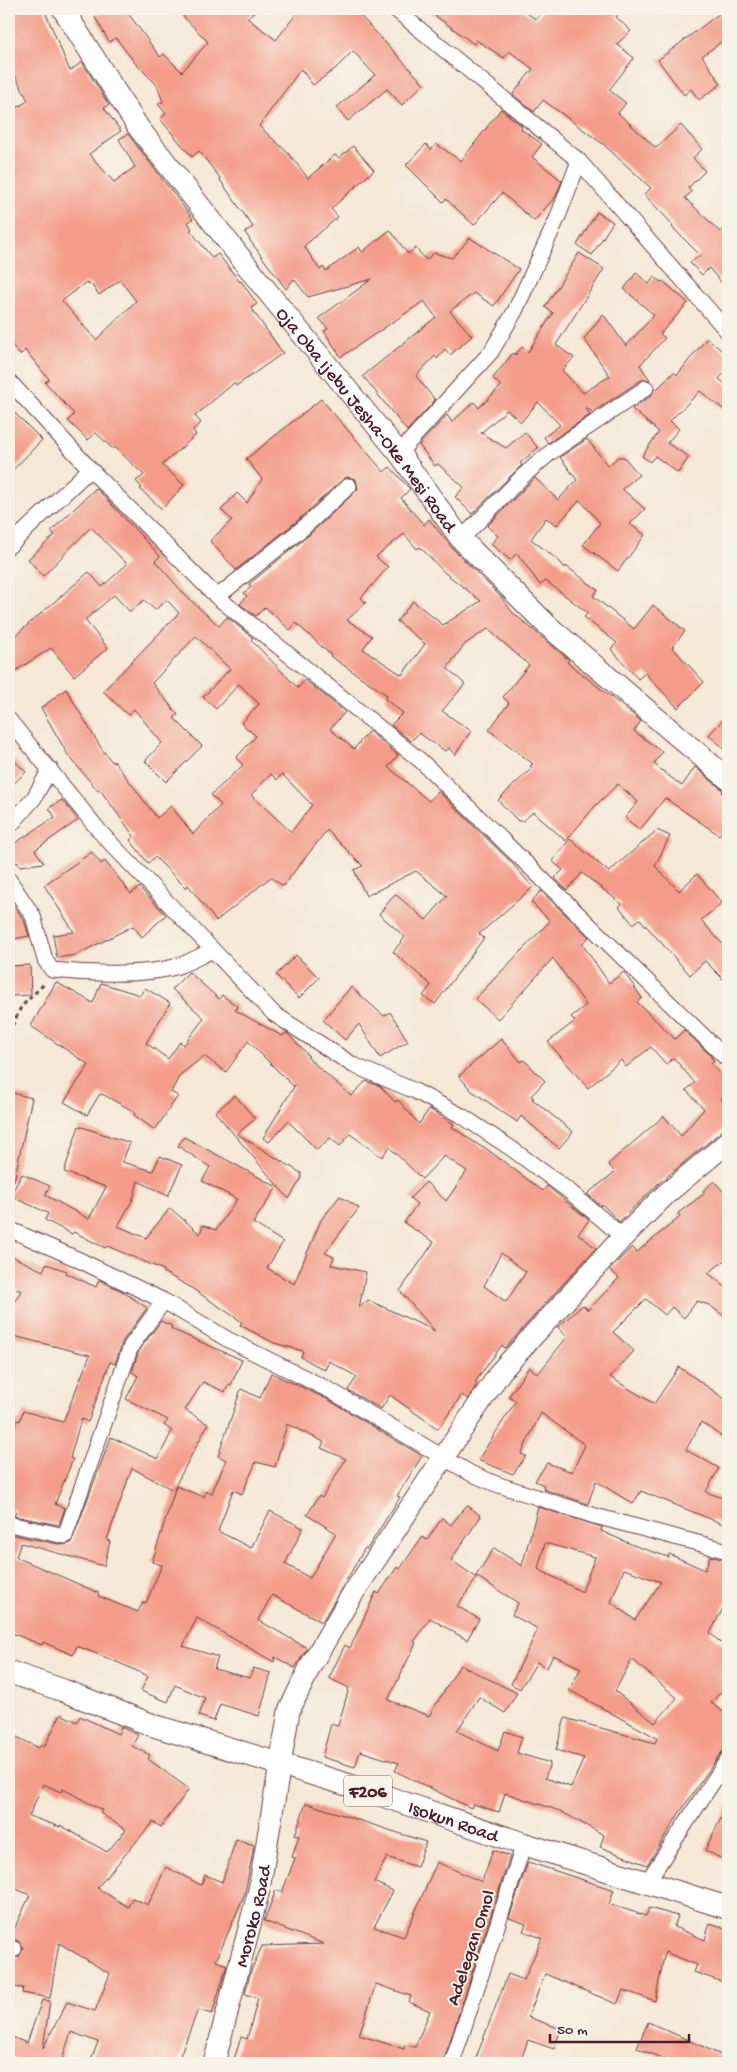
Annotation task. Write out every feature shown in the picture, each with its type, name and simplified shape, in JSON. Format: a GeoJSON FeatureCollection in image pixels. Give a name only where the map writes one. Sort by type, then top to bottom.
{"type":"FeatureCollection","features":[{"type":"Feature","properties":{"kind":"main road","name":"Isokun Road"},"geometry":{"type":"LineString","coordinates":[[9,1672],[62,1690],[152,1725],[381,1795],[524,1844],[728,1908]]}},
{"type":"Feature","properties":{"kind":"street","name":"Oja Oba Ijebu Jesha-Oke Mesi Road"},"geometry":{"type":"LineString","coordinates":[[63,9],[138,127],[258,280],[399,453],[461,539],[547,625],[728,779]]}},
{"type":"Feature","properties":{"kind":"street"},"geometry":{"type":"LineString","coordinates":[[394,9],[578,161],[728,332]]}},
{"type":"Feature","properties":{"kind":"street"},"geometry":{"type":"LineString","coordinates":[[399,453],[491,352],[515,311],[558,219],[578,161]]}},
{"type":"Feature","properties":{"kind":"street"},"geometry":{"type":"LineString","coordinates":[[9,381],[90,469],[217,597],[421,761],[728,1060]]}},
{"type":"Feature","properties":{"kind":"street"},"geometry":{"type":"LineString","coordinates":[[461,539],[523,476],[551,452],[646,388]]}},
{"type":"Feature","properties":{"kind":"street"},"geometry":{"type":"LineString","coordinates":[[9,546],[90,469]]}},
{"type":"Feature","properties":{"kind":"street"},"geometry":{"type":"LineString","coordinates":[[217,597],[303,528],[349,486]]}},
{"type":"Feature","properties":{"kind":"street"},"geometry":{"type":"LineString","coordinates":[[9,720],[101,833],[274,1014],[353,1065],[415,1091],[462,1116],[512,1148],[570,1190],[623,1237]]}},
{"type":"Feature","properties":{"kind":"street"},"geometry":{"type":"LineString","coordinates":[[9,828],[34,798],[50,769]]}},
{"type":"Feature","properties":{"kind":"street"},"geometry":{"type":"LineString","coordinates":[[9,880],[33,916],[45,960],[52,970],[79,973],[144,971],[178,966],[214,950]]}},
{"type":"Feature","properties":{"kind":"street","name":"Moroko Road"},"geometry":{"type":"LineString","coordinates":[[214,2063],[258,1890],[289,1711],[311,1665],[350,1598],[501,1371],[623,1237],[666,1194],[728,1142]]}},
{"type":"Feature","properties":{"kind":"street"},"geometry":{"type":"LineString","coordinates":[[9,1229],[75,1258],[164,1301],[227,1340],[330,1390],[470,1473],[496,1484],[595,1516],[728,1551]]}},
{"type":"Feature","properties":{"kind":"street"},"geometry":{"type":"LineString","coordinates":[[9,1524],[65,1536],[131,1346],[164,1301]]}},
{"type":"Feature","properties":{"kind":"street"},"geometry":{"type":"LineString","coordinates":[[647,1882],[728,1759]]}},
{"type":"Feature","properties":{"kind":"street","name":"Adelegan Omol"},"geometry":{"type":"LineString","coordinates":[[452,2063],[524,1844]]}},
{"type":"Feature","properties":{"kind":"path"},"geometry":{"type":"LineString","coordinates":[[9,1033],[21,1007],[42,989],[52,970]]}},
{"type":"Feature","properties":{"kind":"building"},"geometry":{"type":"Polygon","coordinates":[[[9,9],[44,9],[70,71],[82,62],[109,105],[104,108],[121,131],[89,154],[114,182],[135,167],[119,139],[128,134],[193,219],[188,222],[192,229],[190,230],[212,258],[218,254],[241,281],[257,304],[251,308],[283,353],[236,386],[234,383],[195,416],[201,423],[193,430],[196,435],[162,465],[184,485],[162,509],[140,489],[142,488],[136,481],[144,475],[115,447],[113,449],[96,433],[88,440],[68,421],[74,414],[45,382],[49,379],[25,350],[20,355],[9,341],[9,112],[28,101],[15,75],[9,78],[9,9]],[[120,280],[99,295],[91,284],[89,285],[86,282],[62,301],[96,340],[136,301],[120,280]]]}},
{"type":"Feature","properties":{"kind":"building"},"geometry":{"type":"Polygon","coordinates":[[[109,9],[125,9],[160,57],[164,54],[182,72],[208,42],[176,9],[258,9],[247,18],[276,40],[300,9],[354,9],[424,84],[402,105],[387,89],[348,121],[336,108],[375,75],[353,51],[335,69],[313,85],[301,69],[259,126],[288,153],[308,178],[335,155],[339,158],[353,146],[374,170],[331,209],[338,217],[304,246],[320,270],[323,267],[326,271],[359,247],[362,252],[390,230],[408,254],[416,248],[426,260],[434,253],[452,258],[470,238],[519,269],[494,306],[474,293],[450,311],[472,336],[450,355],[445,349],[437,359],[435,356],[416,376],[435,400],[407,431],[363,376],[436,317],[424,301],[341,357],[324,331],[328,329],[319,318],[372,279],[308,297],[294,279],[286,289],[245,232],[253,227],[221,179],[199,151],[192,157],[160,119],[166,114],[158,104],[163,102],[157,85],[135,63],[116,38],[109,42],[95,17],[109,9]]]}},
{"type":"Feature","properties":{"kind":"building"},"geometry":{"type":"Polygon","coordinates":[[[426,9],[520,9],[536,19],[544,9],[623,9],[616,17],[631,31],[617,44],[634,58],[609,90],[626,103],[618,113],[656,148],[681,125],[702,149],[693,158],[705,171],[688,188],[691,192],[685,198],[720,232],[728,225],[728,290],[709,268],[702,275],[690,263],[700,255],[672,227],[673,225],[644,194],[651,188],[603,144],[543,100],[534,112],[513,94],[533,69],[509,51],[504,58],[476,40],[474,44],[426,9]]]}},
{"type":"Feature","properties":{"kind":"building"},"geometry":{"type":"Polygon","coordinates":[[[720,13],[728,24],[728,37],[702,56],[721,84],[699,100],[691,89],[684,95],[658,60],[720,13]]]}},
{"type":"Feature","properties":{"kind":"building"},"geometry":{"type":"Polygon","coordinates":[[[501,109],[522,126],[521,129],[542,144],[532,157],[562,181],[556,196],[534,221],[502,193],[474,225],[446,199],[443,202],[406,165],[426,144],[431,150],[436,144],[461,161],[501,109]]]}},
{"type":"Feature","properties":{"kind":"building"},"geometry":{"type":"Polygon","coordinates":[[[597,212],[613,222],[592,255],[577,245],[597,212]]]}},
{"type":"Feature","properties":{"kind":"building"},"geometry":{"type":"Polygon","coordinates":[[[579,253],[604,269],[556,345],[574,358],[562,370],[583,393],[610,376],[584,339],[603,314],[626,346],[654,315],[624,289],[636,273],[649,284],[654,277],[661,282],[663,281],[688,303],[660,334],[665,338],[640,365],[650,380],[641,380],[593,412],[585,407],[590,415],[548,443],[544,437],[560,425],[538,402],[521,422],[507,410],[481,433],[506,448],[525,432],[538,448],[520,463],[522,465],[472,514],[455,497],[464,487],[438,464],[435,466],[419,445],[447,415],[452,422],[474,402],[479,408],[501,386],[493,378],[513,353],[515,355],[522,347],[528,352],[553,313],[545,307],[579,253]]]}},
{"type":"Feature","properties":{"kind":"building"},"geometry":{"type":"Polygon","coordinates":[[[707,338],[728,356],[728,368],[719,379],[728,386],[728,413],[700,391],[670,421],[679,429],[667,443],[689,457],[678,473],[655,456],[650,462],[642,456],[659,432],[632,409],[651,396],[655,387],[657,389],[674,372],[677,375],[707,338]]]}},
{"type":"Feature","properties":{"kind":"building"},"geometry":{"type":"Polygon","coordinates":[[[321,399],[384,472],[390,467],[410,489],[401,498],[424,525],[429,519],[452,548],[502,598],[512,612],[569,660],[567,662],[641,721],[634,731],[662,752],[654,764],[682,786],[695,767],[723,790],[722,792],[728,797],[728,823],[719,835],[665,798],[640,830],[625,818],[638,802],[618,784],[596,805],[566,841],[533,812],[523,821],[518,821],[498,800],[532,768],[530,766],[533,764],[489,730],[509,703],[503,697],[529,665],[488,629],[465,644],[447,668],[465,684],[442,711],[471,731],[455,755],[449,748],[445,751],[419,733],[411,741],[391,725],[403,713],[385,699],[387,695],[330,656],[296,623],[290,630],[265,607],[256,616],[240,604],[247,596],[244,593],[251,587],[249,584],[309,535],[358,489],[356,479],[347,477],[343,479],[297,521],[236,570],[210,541],[232,520],[221,510],[237,493],[247,503],[262,479],[246,459],[321,399]],[[404,534],[376,557],[388,567],[361,598],[366,603],[347,620],[372,636],[363,649],[402,675],[425,644],[397,621],[413,601],[443,625],[481,601],[444,572],[420,547],[417,549],[404,534]]]}},
{"type":"Feature","properties":{"kind":"building"},"geometry":{"type":"Polygon","coordinates":[[[9,407],[42,440],[9,474],[9,407]]]}},
{"type":"Feature","properties":{"kind":"building"},"geometry":{"type":"Polygon","coordinates":[[[587,439],[608,466],[618,457],[624,457],[639,475],[622,489],[645,509],[630,524],[645,535],[618,571],[583,545],[600,523],[580,500],[557,525],[546,518],[531,539],[565,568],[566,566],[598,590],[593,596],[634,629],[653,605],[685,631],[672,647],[704,682],[678,708],[645,673],[638,679],[611,649],[617,643],[584,617],[588,613],[546,581],[540,585],[517,553],[510,560],[491,544],[498,536],[487,526],[535,478],[558,500],[577,480],[560,457],[587,439]]]}},
{"type":"Feature","properties":{"kind":"building"},"geometry":{"type":"Polygon","coordinates":[[[96,488],[160,556],[155,561],[186,596],[219,626],[227,617],[253,638],[251,640],[298,688],[305,680],[345,712],[330,729],[354,749],[369,731],[398,755],[388,767],[429,801],[438,791],[510,861],[533,887],[479,934],[484,938],[435,1004],[423,996],[431,985],[393,952],[405,937],[379,914],[395,894],[426,920],[447,896],[416,871],[366,896],[354,870],[363,866],[327,830],[283,886],[271,877],[216,921],[188,885],[186,888],[155,857],[148,863],[130,840],[134,836],[100,790],[98,791],[68,755],[41,708],[66,689],[101,748],[113,763],[114,761],[157,818],[171,806],[193,834],[221,805],[211,795],[243,765],[236,758],[256,736],[241,723],[259,704],[239,684],[216,709],[203,697],[230,669],[196,636],[152,683],[178,715],[174,718],[202,746],[166,782],[145,761],[162,743],[134,709],[128,715],[103,691],[179,613],[167,600],[155,610],[144,600],[130,612],[114,595],[85,620],[108,648],[74,676],[51,648],[9,675],[9,641],[89,572],[102,587],[127,564],[91,527],[43,576],[28,559],[55,535],[51,531],[96,488]],[[271,774],[251,795],[291,832],[312,805],[282,774],[277,780],[271,774]]]}},
{"type":"Feature","properties":{"kind":"building"},"geometry":{"type":"Polygon","coordinates":[[[728,714],[728,752],[709,735],[728,714]]]}},
{"type":"Feature","properties":{"kind":"building"},"geometry":{"type":"Polygon","coordinates":[[[9,755],[26,772],[9,788],[9,755]]]}},
{"type":"Feature","properties":{"kind":"building"},"geometry":{"type":"Polygon","coordinates":[[[62,800],[78,820],[35,850],[44,863],[20,866],[17,862],[9,868],[9,847],[55,817],[49,808],[62,800]]]}},
{"type":"Feature","properties":{"kind":"building"},"geometry":{"type":"Polygon","coordinates":[[[657,830],[670,836],[655,866],[679,891],[697,874],[722,903],[701,920],[728,950],[728,984],[705,961],[690,975],[640,919],[633,924],[619,907],[622,904],[582,873],[567,890],[555,878],[563,870],[552,861],[570,839],[609,872],[657,830]]]}},
{"type":"Feature","properties":{"kind":"building"},"geometry":{"type":"Polygon","coordinates":[[[92,852],[101,864],[105,861],[131,894],[139,887],[166,915],[142,937],[133,926],[76,955],[57,958],[53,935],[74,932],[44,885],[92,852]]]}},
{"type":"Feature","properties":{"kind":"building"},"geometry":{"type":"Polygon","coordinates":[[[541,891],[589,937],[582,944],[609,983],[624,972],[642,998],[637,1002],[675,1039],[684,1030],[710,1055],[714,1062],[711,1064],[728,1083],[728,1092],[721,1099],[728,1107],[728,1126],[658,1184],[619,1222],[602,1204],[601,1206],[587,1194],[615,1172],[608,1164],[664,1116],[681,1136],[704,1109],[686,1090],[695,1083],[674,1058],[666,1064],[651,1047],[626,1067],[621,1060],[588,1088],[548,1042],[575,1021],[571,1017],[586,1005],[553,958],[498,1019],[475,999],[550,921],[531,902],[541,891]]]}},
{"type":"Feature","properties":{"kind":"building"},"geometry":{"type":"Polygon","coordinates":[[[9,898],[24,920],[29,936],[9,940],[9,898]]]}},
{"type":"Feature","properties":{"kind":"building"},"geometry":{"type":"Polygon","coordinates":[[[296,955],[319,978],[299,998],[276,975],[296,955]]]}},
{"type":"Feature","properties":{"kind":"building"},"geometry":{"type":"Polygon","coordinates":[[[30,965],[31,995],[9,996],[9,966],[30,965]]]}},
{"type":"Feature","properties":{"kind":"building"},"geometry":{"type":"Polygon","coordinates":[[[189,972],[219,999],[222,995],[238,1007],[235,1010],[282,1036],[286,1033],[288,1034],[309,1056],[307,1057],[351,1096],[366,1081],[380,1086],[395,1102],[398,1100],[419,1124],[429,1109],[454,1124],[452,1127],[484,1147],[543,1191],[547,1186],[589,1220],[578,1234],[596,1248],[505,1348],[502,1345],[475,1382],[477,1384],[468,1399],[462,1395],[438,1429],[390,1395],[381,1409],[348,1390],[357,1377],[329,1361],[325,1370],[301,1357],[303,1351],[274,1343],[240,1325],[242,1322],[190,1287],[163,1272],[164,1270],[107,1246],[105,1248],[74,1232],[72,1234],[45,1220],[48,1213],[10,1196],[22,1174],[50,1186],[45,1195],[89,1219],[106,1187],[64,1172],[79,1126],[130,1143],[122,1162],[153,1171],[160,1156],[182,1165],[168,1196],[138,1181],[133,1199],[118,1226],[146,1238],[170,1208],[200,1234],[203,1225],[216,1230],[237,1199],[202,1181],[210,1167],[178,1146],[184,1137],[277,1187],[253,1223],[283,1242],[267,1268],[294,1284],[321,1220],[340,1196],[359,1208],[325,1253],[334,1257],[331,1265],[366,1272],[359,1308],[368,1300],[435,1331],[400,1291],[434,1242],[404,1223],[417,1204],[410,1198],[426,1182],[446,1201],[467,1171],[444,1156],[422,1179],[389,1147],[382,1157],[350,1134],[340,1146],[330,1138],[317,1150],[288,1121],[269,1142],[263,1138],[295,1085],[293,1086],[248,1041],[226,1072],[204,1056],[180,1075],[171,1092],[178,1096],[155,1130],[134,1115],[135,1112],[104,1095],[100,1094],[87,1115],[64,1102],[89,1065],[31,1026],[56,982],[93,1003],[101,983],[140,995],[145,988],[170,1003],[146,1043],[168,1059],[180,1042],[184,1045],[204,1018],[172,989],[189,972]],[[501,1253],[484,1286],[506,1302],[526,1272],[501,1253]]]}},
{"type":"Feature","properties":{"kind":"building"},"geometry":{"type":"Polygon","coordinates":[[[351,987],[384,1016],[390,1012],[408,1041],[380,1058],[359,1024],[345,1040],[323,1020],[351,987]]]}},
{"type":"Feature","properties":{"kind":"building"},"geometry":{"type":"Polygon","coordinates":[[[501,1039],[521,1062],[524,1060],[545,1081],[531,1096],[534,1098],[532,1099],[573,1132],[559,1148],[521,1116],[517,1122],[472,1091],[459,1076],[501,1039]]]}},
{"type":"Feature","properties":{"kind":"building"},"geometry":{"type":"Polygon","coordinates":[[[9,1092],[32,1098],[14,1181],[9,1180],[9,1092]]]}},
{"type":"Feature","properties":{"kind":"building"},"geometry":{"type":"Polygon","coordinates":[[[235,1095],[255,1119],[237,1134],[301,1173],[301,1179],[289,1199],[215,1112],[235,1095]]]}},
{"type":"Feature","properties":{"kind":"building"},"geometry":{"type":"Polygon","coordinates":[[[714,1181],[728,1197],[728,1258],[708,1273],[728,1289],[728,1319],[709,1305],[697,1301],[684,1318],[672,1307],[665,1315],[646,1299],[613,1332],[634,1351],[610,1377],[654,1404],[679,1367],[728,1401],[728,1441],[701,1422],[686,1450],[719,1468],[706,1492],[728,1500],[728,1526],[641,1491],[633,1504],[596,1481],[588,1504],[543,1489],[544,1485],[535,1481],[547,1463],[572,1472],[585,1445],[541,1413],[521,1454],[526,1456],[513,1474],[478,1460],[516,1401],[509,1396],[529,1367],[538,1374],[567,1337],[558,1327],[583,1305],[588,1310],[619,1278],[610,1270],[618,1261],[632,1247],[637,1252],[680,1217],[678,1213],[705,1193],[703,1191],[714,1181]]]}},
{"type":"Feature","properties":{"kind":"building"},"geometry":{"type":"Polygon","coordinates":[[[9,1255],[43,1271],[46,1264],[67,1271],[66,1273],[96,1287],[99,1280],[122,1291],[147,1308],[123,1341],[115,1364],[110,1362],[88,1422],[81,1419],[70,1458],[73,1459],[55,1504],[65,1508],[59,1525],[14,1516],[16,1510],[9,1508],[9,1482],[12,1470],[9,1469],[9,1439],[12,1440],[17,1420],[20,1421],[23,1411],[63,1422],[90,1355],[9,1335],[9,1310],[21,1291],[9,1286],[9,1255]]]}},
{"type":"Feature","properties":{"kind":"building"},"geometry":{"type":"Polygon","coordinates":[[[161,1321],[172,1326],[171,1329],[242,1360],[231,1385],[229,1384],[225,1392],[203,1382],[185,1410],[208,1424],[173,1490],[132,1468],[107,1540],[110,1541],[104,1566],[21,1543],[16,1557],[99,1593],[98,1596],[138,1612],[143,1602],[146,1603],[162,1565],[152,1562],[176,1486],[204,1497],[206,1491],[212,1493],[226,1460],[218,1456],[241,1389],[260,1398],[271,1373],[327,1399],[422,1456],[397,1496],[400,1497],[367,1549],[365,1548],[322,1622],[272,1595],[258,1620],[307,1648],[295,1668],[275,1657],[274,1662],[197,1618],[183,1646],[218,1657],[214,1669],[250,1678],[253,1668],[271,1673],[259,1716],[220,1704],[214,1721],[199,1716],[205,1698],[175,1685],[168,1702],[141,1691],[148,1676],[117,1662],[77,1646],[73,1655],[43,1642],[42,1645],[9,1632],[9,1534],[63,1545],[71,1543],[111,1437],[158,1459],[172,1431],[164,1425],[168,1420],[126,1399],[138,1376],[132,1372],[139,1350],[161,1321]],[[287,1424],[275,1467],[256,1462],[242,1494],[233,1490],[218,1531],[251,1548],[270,1511],[303,1528],[285,1564],[310,1578],[336,1533],[307,1515],[319,1496],[322,1498],[346,1459],[321,1448],[324,1442],[287,1424]]]}},
{"type":"Feature","properties":{"kind":"building"},"geometry":{"type":"Polygon","coordinates":[[[467,1505],[481,1516],[451,1560],[477,1578],[457,1606],[479,1619],[467,1640],[430,1618],[414,1642],[416,1643],[388,1700],[429,1716],[460,1665],[517,1693],[505,1713],[479,1697],[457,1731],[498,1751],[505,1731],[522,1737],[517,1753],[550,1763],[545,1778],[571,1787],[584,1758],[556,1750],[565,1718],[655,1743],[657,1738],[569,1690],[581,1668],[553,1655],[547,1668],[537,1662],[520,1689],[511,1684],[538,1629],[512,1615],[518,1603],[476,1576],[494,1548],[522,1566],[538,1507],[602,1527],[601,1531],[633,1545],[668,1557],[669,1554],[705,1570],[710,1556],[728,1561],[728,1599],[710,1633],[728,1649],[728,1684],[711,1703],[728,1715],[728,1747],[720,1754],[680,1812],[647,1865],[600,1847],[604,1835],[560,1811],[505,1793],[499,1812],[473,1804],[471,1808],[395,1771],[399,1763],[360,1751],[355,1767],[322,1757],[331,1724],[338,1726],[349,1688],[329,1678],[345,1645],[350,1648],[376,1592],[379,1594],[397,1567],[400,1569],[422,1537],[427,1540],[442,1518],[451,1525],[467,1505]],[[545,1543],[538,1569],[582,1592],[595,1557],[545,1543]],[[624,1569],[611,1602],[635,1620],[661,1582],[624,1569]],[[632,1659],[615,1691],[655,1723],[677,1698],[632,1659]]]}},
{"type":"Feature","properties":{"kind":"building"},"geometry":{"type":"Polygon","coordinates":[[[61,1714],[77,1722],[80,1716],[118,1734],[121,1727],[138,1735],[132,1746],[150,1755],[148,1759],[189,1789],[161,1827],[153,1822],[97,1888],[128,1907],[132,1898],[148,1905],[166,1867],[201,1885],[205,1875],[222,1882],[236,1839],[254,1845],[245,1893],[216,1961],[227,1965],[212,2014],[198,2010],[177,2063],[90,2063],[98,2042],[71,2032],[61,2063],[21,2063],[22,2060],[9,2056],[9,2036],[27,2043],[42,2000],[50,2001],[43,2048],[67,2002],[95,2011],[110,1974],[59,1943],[50,1998],[22,1993],[23,1988],[9,1987],[9,1957],[19,1957],[23,1948],[18,1941],[10,1938],[30,1895],[9,1886],[9,1733],[39,1748],[41,1745],[44,1747],[61,1714]],[[43,1784],[29,1816],[60,1827],[60,1825],[107,1852],[126,1830],[100,1813],[102,1810],[63,1789],[61,1792],[43,1784]]]}},
{"type":"Feature","properties":{"kind":"building"},"geometry":{"type":"Polygon","coordinates":[[[306,1803],[426,1842],[417,1867],[387,1857],[374,1882],[393,1891],[374,1927],[404,1937],[437,1862],[482,1882],[493,1850],[510,1856],[443,2063],[233,2063],[241,2037],[247,2039],[258,1998],[245,1994],[250,1973],[262,1946],[324,1944],[264,1921],[276,1890],[282,1893],[295,1858],[292,1857],[299,1836],[295,1835],[306,1803]],[[376,1984],[359,2035],[404,2049],[405,2045],[415,2047],[430,2011],[409,2002],[411,1996],[376,1984]]]}},
{"type":"Feature","properties":{"kind":"building"},"geometry":{"type":"Polygon","coordinates":[[[728,1804],[728,1862],[705,1850],[728,1804]]]}},
{"type":"Feature","properties":{"kind":"building"},"geometry":{"type":"Polygon","coordinates":[[[528,1862],[614,1890],[609,1904],[646,1916],[649,1908],[678,1916],[674,1927],[705,1940],[710,1923],[728,1929],[728,1984],[694,1972],[697,1965],[665,1952],[655,2001],[623,1990],[617,2004],[545,1974],[528,2017],[561,2029],[554,2049],[528,2040],[520,2063],[474,2063],[508,1974],[524,1980],[542,1938],[523,1931],[526,1924],[509,1918],[528,1862]]]}},
{"type":"Feature","properties":{"kind":"building"},"geometry":{"type":"Polygon","coordinates":[[[648,2022],[728,2058],[728,2063],[674,2063],[637,2048],[648,2022]]]}}]}
